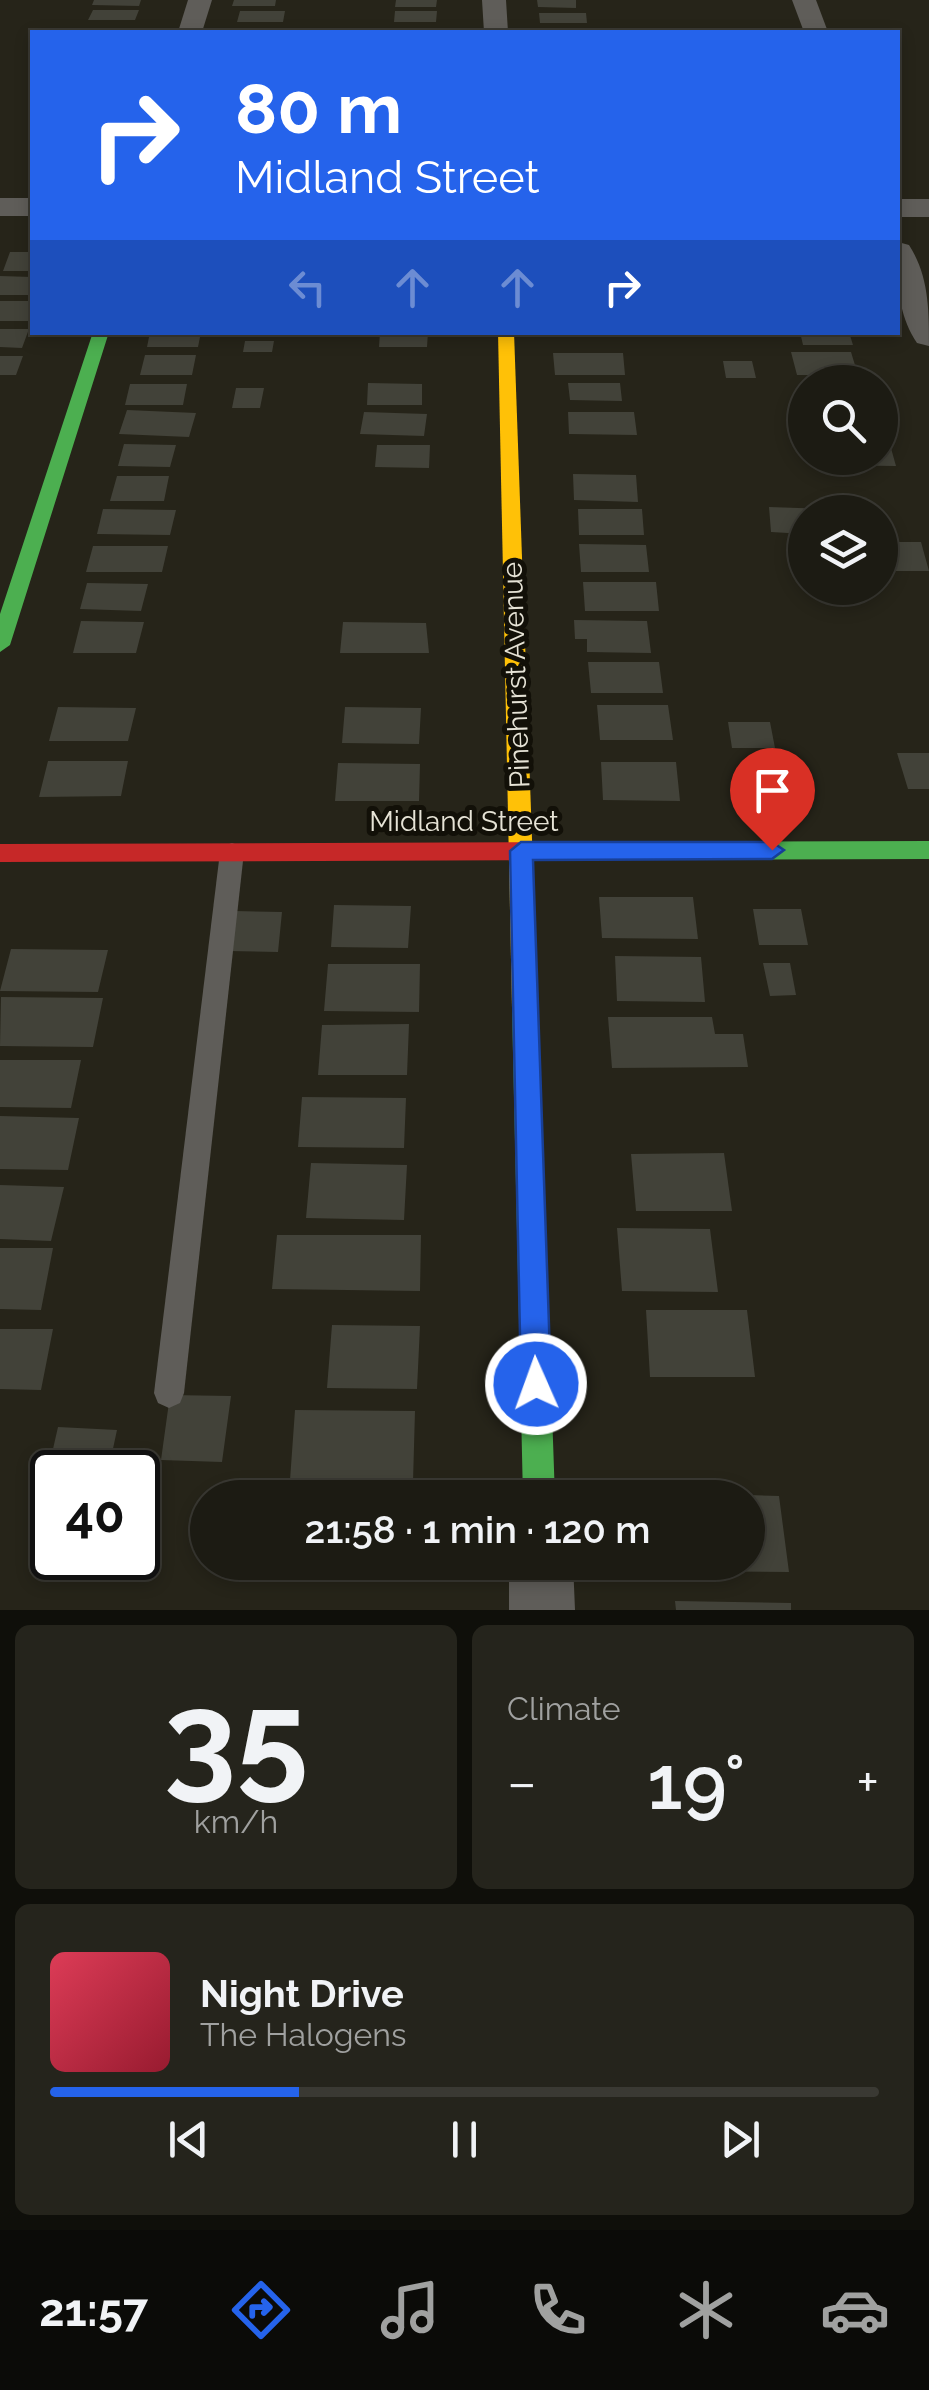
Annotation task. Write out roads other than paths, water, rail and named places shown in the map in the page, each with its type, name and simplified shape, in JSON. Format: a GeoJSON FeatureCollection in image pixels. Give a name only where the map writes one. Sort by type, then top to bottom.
{"type":"FeatureCollection","features":[{"type":"Feature","properties":{"kind":"street"},"geometry":{"type":"LineString","coordinates":[[191,30],[200,0]]}},
{"type":"Feature","properties":{"kind":"street"},"geometry":{"type":"LineString","coordinates":[[494,0],[496,30]]}},
{"type":"Feature","properties":{"kind":"street"},"geometry":{"type":"LineString","coordinates":[[804,0],[815,30]]}},
{"type":"Feature","properties":{"kind":"street"},"geometry":{"type":"LineString","coordinates":[[0,207],[30,207]]}},
{"type":"Feature","properties":{"kind":"street"},"geometry":{"type":"LineString","coordinates":[[900,208],[929,208]]}},
{"type":"Feature","properties":{"kind":"street"},"geometry":{"type":"LineString","coordinates":[[900,256],[929,336]]}},
{"type":"Feature","properties":{"kind":"street"},"geometry":{"type":"LineString","coordinates":[[0,645],[99,335]]}},
{"type":"Feature","properties":{"kind":"street","name":"Pinehurst Avenue"},"geometry":{"type":"LineString","coordinates":[[506,335],[538,1480]]}},
{"type":"Feature","properties":{"kind":"street","name":"Midland Street"},"geometry":{"type":"LineString","coordinates":[[0,853],[929,850]]}},
{"type":"Feature","properties":{"kind":"street"},"geometry":{"type":"LineString","coordinates":[[541,1580],[542,1610]]}},
{"type":"Feature","properties":{"kind":"lane"},"geometry":{"type":"LineString","coordinates":[[169,1393],[232,852]]}}]}
